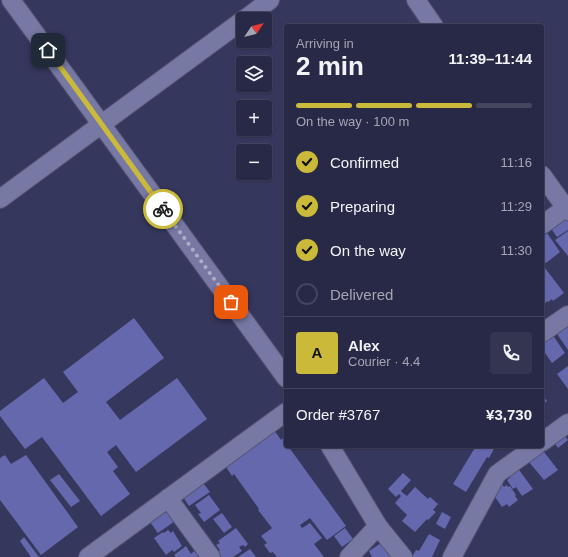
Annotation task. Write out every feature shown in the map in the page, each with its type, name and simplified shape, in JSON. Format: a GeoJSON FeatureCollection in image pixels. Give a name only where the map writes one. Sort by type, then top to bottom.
{"type":"FeatureCollection","features":[{"type":"Feature","properties":{"kind":"street"},"geometry":{"type":"LineString","coordinates":[[11,0],[284,375]]}},
{"type":"Feature","properties":{"kind":"street"},"geometry":{"type":"LineString","coordinates":[[254,12],[270,0]]}},
{"type":"Feature","properties":{"kind":"street"},"geometry":{"type":"LineString","coordinates":[[416,0],[433,24]]}},
{"type":"Feature","properties":{"kind":"street"},"geometry":{"type":"LineString","coordinates":[[0,199],[236,26]]}},
{"type":"Feature","properties":{"kind":"street"},"geometry":{"type":"LineString","coordinates":[[544,178],[567,208],[544,224]]}},
{"type":"Feature","properties":{"kind":"street"},"geometry":{"type":"LineString","coordinates":[[544,333],[568,315]]}},
{"type":"Feature","properties":{"kind":"street"},"geometry":{"type":"LineString","coordinates":[[88,557],[284,413]]}},
{"type":"Feature","properties":{"kind":"street"},"geometry":{"type":"LineString","coordinates":[[544,441],[568,423]]}},
{"type":"Feature","properties":{"kind":"street"},"geometry":{"type":"LineString","coordinates":[[331,448],[378,526],[403,557]]}},
{"type":"Feature","properties":{"kind":"street"},"geometry":{"type":"LineString","coordinates":[[452,557],[497,474],[533,448]]}},
{"type":"Feature","properties":{"kind":"street"},"geometry":{"type":"LineString","coordinates":[[168,498],[212,557]]}},
{"type":"Feature","properties":{"kind":"street"},"geometry":{"type":"LineString","coordinates":[[349,557],[378,526]]}},
{"type":"Feature","properties":{"kind":"building"},"geometry":{"type":"Polygon","coordinates":[[[568,215],[568,230],[557,237],[546,221],[568,215]]]}},
{"type":"Feature","properties":{"kind":"building"},"geometry":{"type":"Polygon","coordinates":[[[568,231],[568,256],[555,240],[568,231]]]}},
{"type":"Feature","properties":{"kind":"building"},"geometry":{"type":"Polygon","coordinates":[[[547,233],[560,252],[546,263],[544,261],[544,235],[547,233]]]}},
{"type":"Feature","properties":{"kind":"building"},"geometry":{"type":"Polygon","coordinates":[[[544,269],[564,293],[553,301],[552,299],[544,304],[544,269]]]}},
{"type":"Feature","properties":{"kind":"building"},"geometry":{"type":"Polygon","coordinates":[[[134,318],[164,358],[106,402],[120,420],[177,378],[207,419],[136,472],[116,445],[107,452],[118,467],[113,471],[130,494],[101,516],[42,437],[25,449],[0,416],[0,411],[44,378],[63,403],[78,392],[63,372],[134,318]]]}},
{"type":"Feature","properties":{"kind":"building"},"geometry":{"type":"Polygon","coordinates":[[[568,321],[568,350],[555,331],[568,321]]]}},
{"type":"Feature","properties":{"kind":"building"},"geometry":{"type":"Polygon","coordinates":[[[552,334],[565,353],[552,363],[544,351],[544,338],[552,334]]]}},
{"type":"Feature","properties":{"kind":"building"},"geometry":{"type":"Polygon","coordinates":[[[568,366],[568,389],[557,374],[568,366]]]}},
{"type":"Feature","properties":{"kind":"building"},"geometry":{"type":"Polygon","coordinates":[[[267,420],[281,440],[283,438],[284,448],[289,448],[346,526],[327,540],[310,518],[300,525],[302,528],[310,523],[322,538],[314,544],[324,557],[277,557],[273,552],[270,553],[264,545],[267,543],[261,536],[272,528],[234,474],[232,476],[226,467],[267,420]]]}},
{"type":"Feature","properties":{"kind":"building"},"geometry":{"type":"Polygon","coordinates":[[[561,431],[568,440],[558,448],[551,438],[561,431]]]}},
{"type":"Feature","properties":{"kind":"building"},"geometry":{"type":"Polygon","coordinates":[[[475,448],[494,448],[489,458],[487,457],[466,492],[453,484],[475,448]]]}},
{"type":"Feature","properties":{"kind":"building"},"geometry":{"type":"Polygon","coordinates":[[[541,448],[558,470],[544,480],[529,462],[532,460],[529,456],[541,448]]]}},
{"type":"Feature","properties":{"kind":"building"},"geometry":{"type":"Polygon","coordinates":[[[5,455],[11,464],[26,455],[78,527],[41,555],[0,500],[0,458],[5,455]]]}},
{"type":"Feature","properties":{"kind":"building"},"geometry":{"type":"Polygon","coordinates":[[[514,463],[533,489],[522,496],[516,487],[513,489],[507,480],[510,478],[507,473],[514,463]]]}},
{"type":"Feature","properties":{"kind":"building"},"geometry":{"type":"Polygon","coordinates":[[[403,473],[411,480],[401,491],[403,493],[407,496],[415,487],[428,499],[430,497],[438,504],[433,510],[436,512],[415,532],[402,521],[407,515],[395,503],[401,496],[399,494],[396,497],[388,489],[403,473]]]}},
{"type":"Feature","properties":{"kind":"building"},"geometry":{"type":"Polygon","coordinates":[[[59,474],[80,501],[71,507],[50,480],[59,474]]]}},
{"type":"Feature","properties":{"kind":"building"},"geometry":{"type":"Polygon","coordinates":[[[197,475],[210,492],[189,506],[178,490],[197,475]]]}},
{"type":"Feature","properties":{"kind":"building"},"geometry":{"type":"Polygon","coordinates":[[[502,484],[504,487],[506,485],[508,487],[510,486],[518,500],[509,507],[507,504],[502,507],[491,491],[502,484]]]}},
{"type":"Feature","properties":{"kind":"building"},"geometry":{"type":"Polygon","coordinates":[[[209,495],[220,510],[204,522],[198,514],[201,513],[195,505],[209,495]]]}},
{"type":"Feature","properties":{"kind":"building"},"geometry":{"type":"Polygon","coordinates":[[[161,504],[175,521],[158,533],[144,514],[161,504]]]}},
{"type":"Feature","properties":{"kind":"building"},"geometry":{"type":"Polygon","coordinates":[[[442,512],[451,517],[445,529],[436,524],[442,512]]]}},
{"type":"Feature","properties":{"kind":"building"},"geometry":{"type":"Polygon","coordinates":[[[222,513],[232,527],[224,533],[213,519],[222,513]]]}},
{"type":"Feature","properties":{"kind":"building"},"geometry":{"type":"Polygon","coordinates":[[[236,528],[248,544],[245,547],[243,545],[239,547],[242,551],[233,557],[220,557],[217,553],[220,550],[216,545],[220,543],[218,541],[236,528]]]}},
{"type":"Feature","properties":{"kind":"building"},"geometry":{"type":"Polygon","coordinates":[[[345,528],[353,539],[342,547],[334,536],[345,528]]]}},
{"type":"Feature","properties":{"kind":"building"},"geometry":{"type":"Polygon","coordinates":[[[168,530],[171,533],[173,531],[182,546],[174,552],[172,550],[166,555],[154,538],[168,530]]]}},
{"type":"Feature","properties":{"kind":"building"},"geometry":{"type":"Polygon","coordinates":[[[429,534],[440,540],[432,557],[412,557],[416,550],[419,551],[429,534]]]}},
{"type":"Feature","properties":{"kind":"building"},"geometry":{"type":"Polygon","coordinates":[[[24,537],[39,557],[31,557],[20,541],[24,537]]]}},
{"type":"Feature","properties":{"kind":"building"},"geometry":{"type":"Polygon","coordinates":[[[384,541],[394,557],[372,557],[369,551],[384,541]]]}},
{"type":"Feature","properties":{"kind":"building"},"geometry":{"type":"Polygon","coordinates":[[[186,546],[191,554],[194,551],[199,557],[176,557],[174,555],[186,546]]]}},
{"type":"Feature","properties":{"kind":"building"},"geometry":{"type":"Polygon","coordinates":[[[250,549],[256,557],[238,557],[250,549]]]}},
{"type":"Feature","properties":{"kind":"way so far"},"geometry":{"type":"LineString","coordinates":[[163,209],[231,302]]}},
{"type":"Feature","properties":{"kind":"route"},"geometry":{"type":"LineString","coordinates":[[48,50],[163,209]]}}]}
